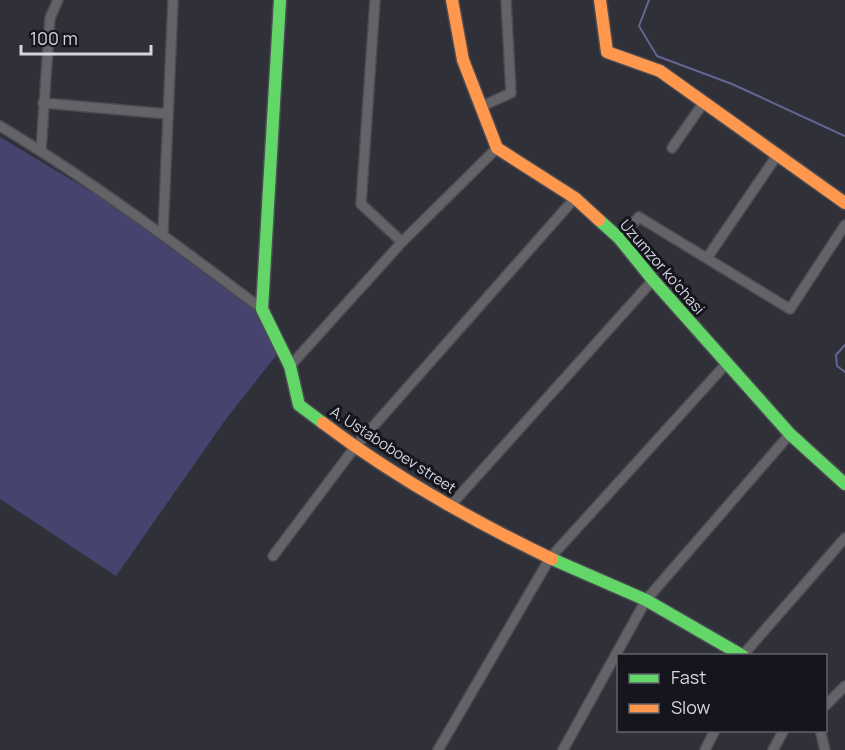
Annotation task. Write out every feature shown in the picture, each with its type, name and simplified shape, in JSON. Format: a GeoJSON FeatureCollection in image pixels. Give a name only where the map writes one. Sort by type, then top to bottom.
{"type":"FeatureCollection","features":[{"type":"Feature","properties":{"kind":"street"},"geometry":{"type":"LineString","coordinates":[[41,150],[50,18],[58,0]]}},
{"type":"Feature","properties":{"kind":"street"},"geometry":{"type":"LineString","coordinates":[[163,234],[174,0]]}},
{"type":"Feature","properties":{"kind":"street","name":"A. Ustaboboev street"},"geometry":{"type":"LineString","coordinates":[[279,0],[262,309],[290,366],[299,405],[355,447],[451,505],[550,558],[646,600],[741,654]]}},
{"type":"Feature","properties":{"kind":"street"},"geometry":{"type":"LineString","coordinates":[[375,0],[361,204],[402,242]]}},
{"type":"Feature","properties":{"kind":"street"},"geometry":{"type":"LineString","coordinates":[[290,366],[402,242],[498,148],[463,60],[452,0]]}},
{"type":"Feature","properties":{"kind":"street"},"geometry":{"type":"LineString","coordinates":[[480,107],[511,93],[506,0]]}},
{"type":"Feature","properties":{"kind":"street"},"geometry":{"type":"LineString","coordinates":[[600,0],[607,52],[660,71],[845,203]]}},
{"type":"Feature","properties":{"kind":"street"},"geometry":{"type":"LineString","coordinates":[[672,148],[704,102]]}},
{"type":"Feature","properties":{"kind":"street"},"geometry":{"type":"LineString","coordinates":[[43,103],[168,114]]}},
{"type":"Feature","properties":{"kind":"street"},"geometry":{"type":"LineString","coordinates":[[0,126],[41,150],[163,234],[262,309]]}},
{"type":"Feature","properties":{"kind":"street","name":"Uzumzor ko'chasi"},"geometry":{"type":"LineString","coordinates":[[498,148],[575,198],[619,238],[653,280],[790,434],[845,484]]}},
{"type":"Feature","properties":{"kind":"street"},"geometry":{"type":"LineString","coordinates":[[707,258],[778,154]]}},
{"type":"Feature","properties":{"kind":"street"},"geometry":{"type":"LineString","coordinates":[[273,556],[355,447],[575,198]]}},
{"type":"Feature","properties":{"kind":"street"},"geometry":{"type":"LineString","coordinates":[[619,238],[639,217],[790,309],[845,225]]}},
{"type":"Feature","properties":{"kind":"street"},"geometry":{"type":"LineString","coordinates":[[451,505],[653,280]]}},
{"type":"Feature","properties":{"kind":"street"},"geometry":{"type":"LineString","coordinates":[[438,750],[550,558],[727,363]]}},
{"type":"Feature","properties":{"kind":"street"},"geometry":{"type":"LineString","coordinates":[[562,750],[646,600],[790,434]]}},
{"type":"Feature","properties":{"kind":"street"},"geometry":{"type":"LineString","coordinates":[[744,654],[845,538]]}},
{"type":"Feature","properties":{"kind":"street"},"geometry":{"type":"LineString","coordinates":[[827,703],[845,686]]}},
{"type":"Feature","properties":{"kind":"street"},"geometry":{"type":"LineString","coordinates":[[705,750],[715,732]]}},
{"type":"Feature","properties":{"kind":"street"},"geometry":{"type":"LineString","coordinates":[[773,750],[783,732]]}},
{"type":"Feature","properties":{"kind":"street"},"geometry":{"type":"LineString","coordinates":[[820,732],[825,750]]}},
{"type":"Feature","properties":{"kind":"shaded area"},"geometry":{"type":"Polygon","coordinates":[[[0,137],[105,200],[253,309],[268,331],[278,353],[226,419],[116,576],[0,499],[0,137]]]}},
{"type":"Feature","properties":{"kind":"waterway"},"geometry":{"type":"LineString","coordinates":[[649,0],[639,26],[657,56],[732,84],[845,136]]}},
{"type":"Feature","properties":{"kind":"waterway"},"geometry":{"type":"LineString","coordinates":[[845,345],[836,355],[837,366],[845,372]]}},
{"type":"Feature","properties":{"kind":"traffic: fast"},"geometry":{"type":"LineString","coordinates":[[280,0],[262,309],[290,366],[299,405],[323,423]]}},
{"type":"Feature","properties":{"kind":"traffic: fast"},"geometry":{"type":"LineString","coordinates":[[599,220],[619,238],[653,280],[790,434],[845,484]]}},
{"type":"Feature","properties":{"kind":"traffic: fast"},"geometry":{"type":"LineString","coordinates":[[552,559],[646,600],[740,654]]}},
{"type":"Feature","properties":{"kind":"traffic: slow"},"geometry":{"type":"LineString","coordinates":[[452,0],[463,60],[497,148],[575,198],[599,220]]}},
{"type":"Feature","properties":{"kind":"traffic: slow"},"geometry":{"type":"LineString","coordinates":[[600,0],[607,52],[660,71],[845,203]]}},
{"type":"Feature","properties":{"kind":"traffic: slow"},"geometry":{"type":"LineString","coordinates":[[323,423],[434,497],[552,559]]}}]}
